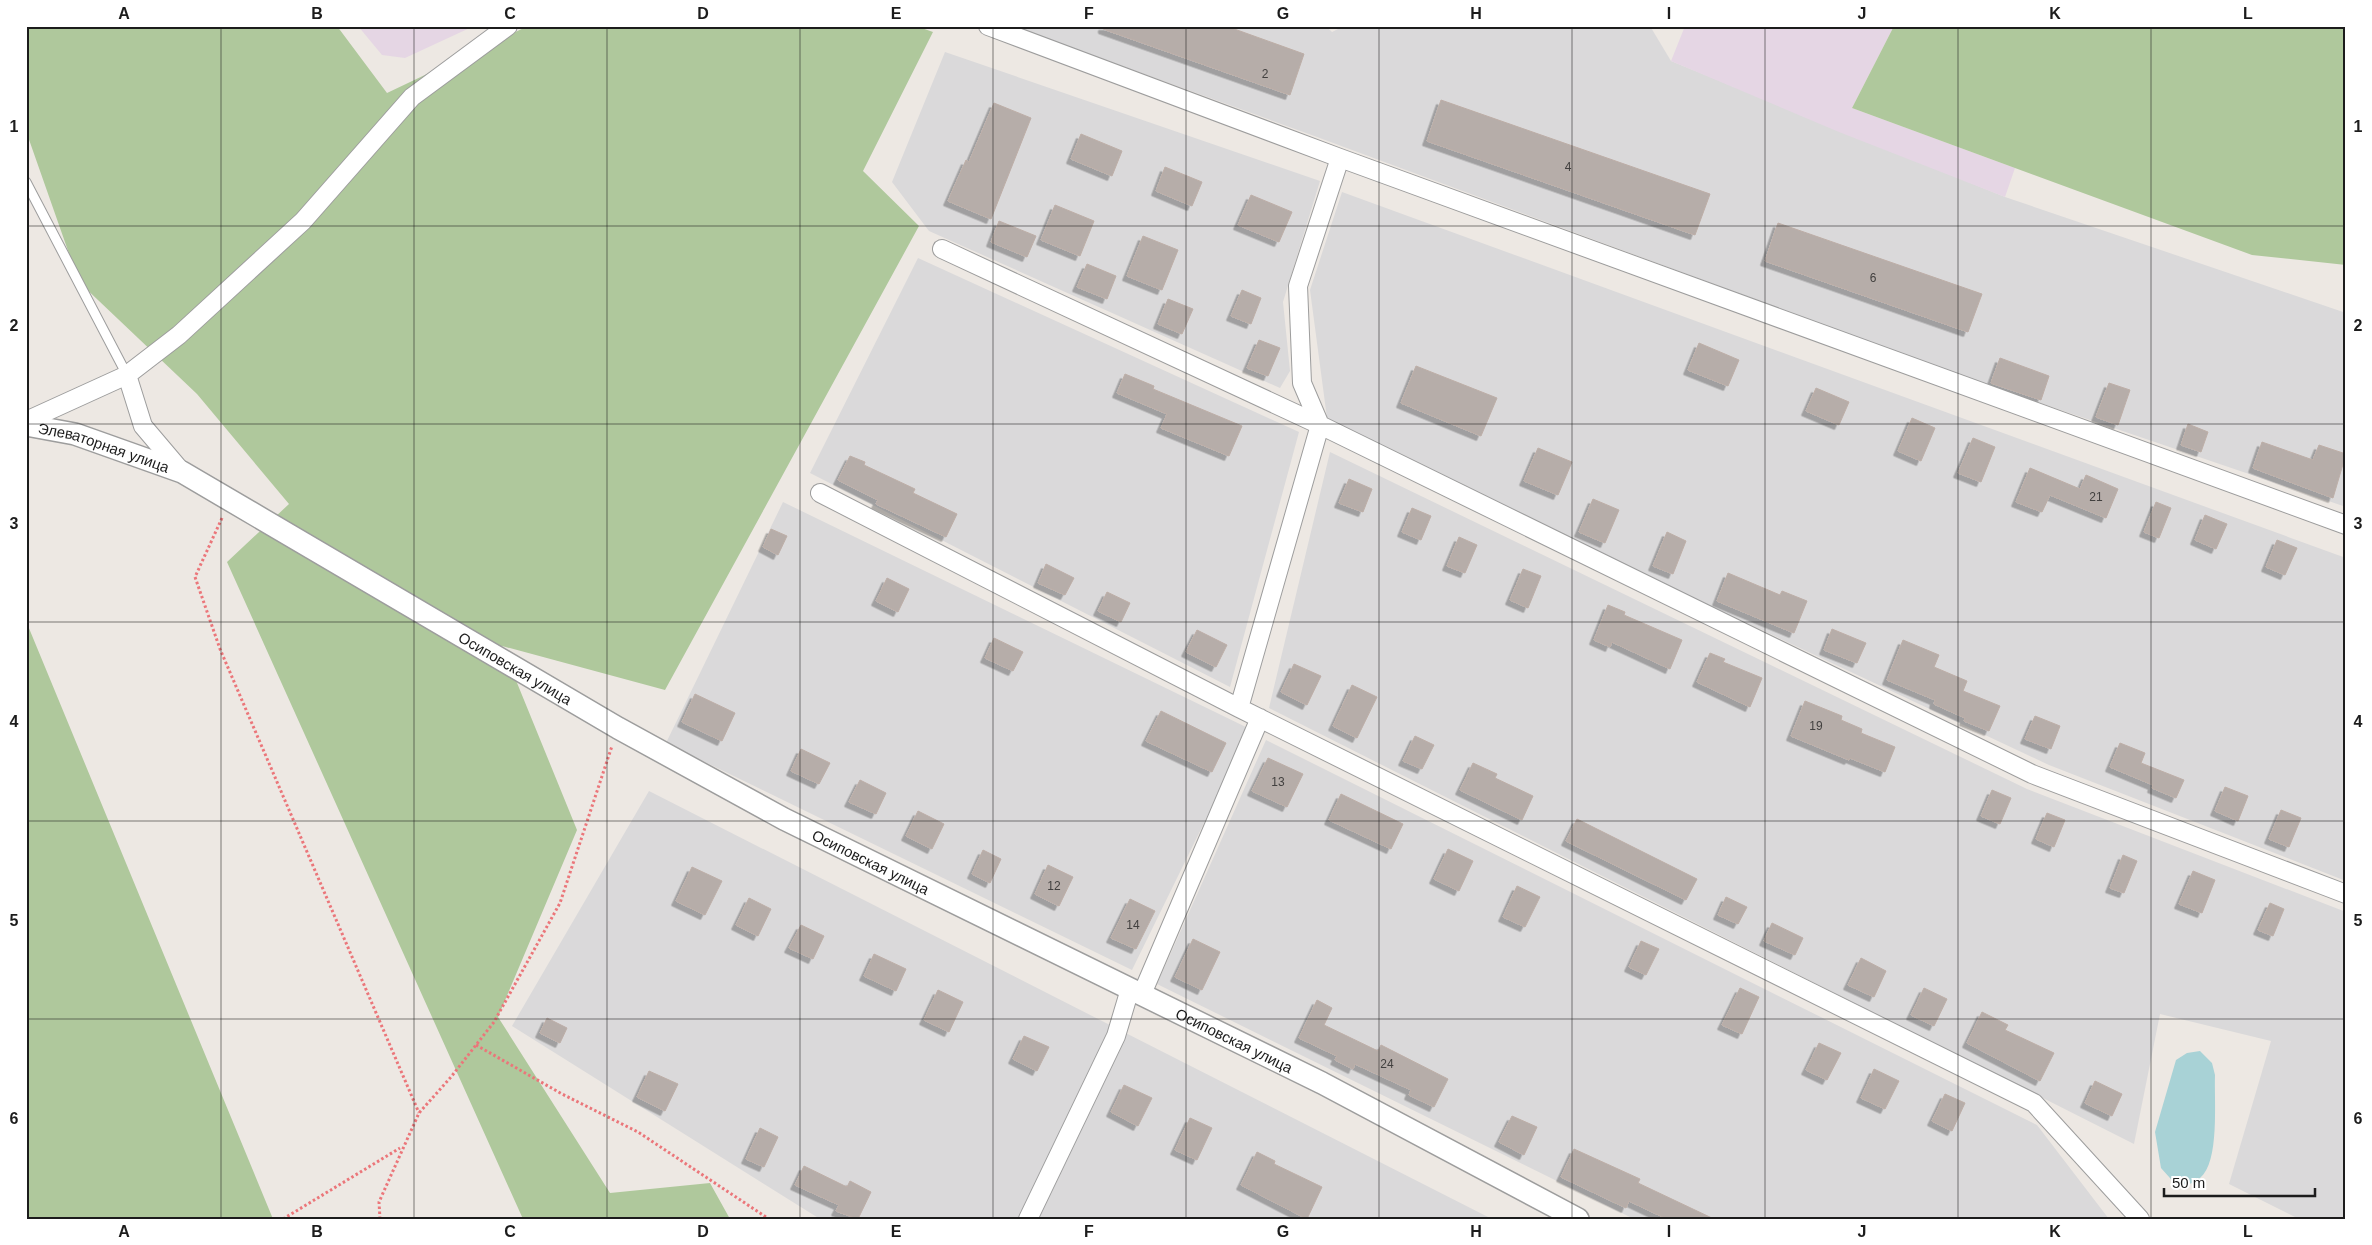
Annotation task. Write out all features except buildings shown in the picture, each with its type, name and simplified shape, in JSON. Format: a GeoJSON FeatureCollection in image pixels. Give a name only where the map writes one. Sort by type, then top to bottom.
{"type":"FeatureCollection","features":[{"type":"Feature","properties":{"kind":"street"},"geometry":{"type":"LineString","coordinates":[[26,421],[127,375],[179,334],[303,221],[412,97],[508,26]]}},
{"type":"Feature","properties":{"kind":"street"},"geometry":{"type":"LineString","coordinates":[[988,26],[1340,158],[2346,525]]}},
{"type":"Feature","properties":{"kind":"street"},"geometry":{"type":"LineString","coordinates":[[1239,708],[1320,425],[1302,383],[1298,286],[1340,158]]}},
{"type":"Feature","properties":{"kind":"street"},"geometry":{"type":"LineString","coordinates":[[942,248],[1320,425],[2032,774],[2346,894]]}},
{"type":"Feature","properties":{"kind":"street"},"geometry":{"type":"LineString","coordinates":[[127,375],[143,426],[182,472]]}},
{"type":"Feature","properties":{"kind":"street","name":"Элеваторная улица"},"geometry":{"type":"LineString","coordinates":[[26,425],[75,434],[182,472]]}},
{"type":"Feature","properties":{"kind":"street","name":"Осиповская улица"},"geometry":{"type":"LineString","coordinates":[[182,472],[618,728],[784,819],[1322,1084],[1578,1219]]}},
{"type":"Feature","properties":{"kind":"street"},"geometry":{"type":"LineString","coordinates":[[820,493],[1239,708],[2034,1103],[2140,1219]]}},
{"type":"Feature","properties":{"kind":"street"},"geometry":{"type":"LineString","coordinates":[[1028,1219],[1116,1036],[1260,718]]}},
{"type":"Feature","properties":{"kind":"lane"},"geometry":{"type":"LineString","coordinates":[[26,182],[127,375]]}},
{"type":"Feature","properties":{"kind":"path"},"geometry":{"type":"LineString","coordinates":[[230,499],[195,576],[220,649],[320,878],[419,1113]]}},
{"type":"Feature","properties":{"kind":"path"},"geometry":{"type":"LineString","coordinates":[[380,1219],[378,1202],[419,1113],[494,1022],[560,903],[618,728]]}},
{"type":"Feature","properties":{"kind":"path"},"geometry":{"type":"LineString","coordinates":[[476,1045],[562,1094],[638,1132],[769,1219]]}},
{"type":"Feature","properties":{"kind":"path"},"geometry":{"type":"LineString","coordinates":[[283,1219],[402,1148]]}},
{"type":"Feature","properties":{"kind":"shaded area"},"geometry":{"type":"Polygon","coordinates":[[[358,26],[474,26],[405,58],[382,55],[358,26]]]}},
{"type":"Feature","properties":{"kind":"shaded area"},"geometry":{"type":"Polygon","coordinates":[[[1012,26],[1326,26],[1332,32],[1344,26],[1650,26],[1671,61],[2005,197],[2346,313],[2346,507],[1978,382],[1012,26]]]}},
{"type":"Feature","properties":{"kind":"shaded area"},"geometry":{"type":"Polygon","coordinates":[[[1685,26],[1894,26],[1852,108],[2015,168],[2005,197],[1839,132],[1671,61],[1685,26]]]}},
{"type":"Feature","properties":{"kind":"shaded area"},"geometry":{"type":"Polygon","coordinates":[[[945,52],[1320,181],[1283,302],[1290,371],[1280,388],[929,231],[892,182],[945,52]]]}},
{"type":"Feature","properties":{"kind":"shaded area"},"geometry":{"type":"Polygon","coordinates":[[[1342,192],[2346,558],[2346,881],[2049,765],[1600,554],[1327,418],[1310,290],[1342,192]]]}},
{"type":"Feature","properties":{"kind":"shaded area"},"geometry":{"type":"Polygon","coordinates":[[[918,258],[1299,432],[1230,687],[810,473],[918,258]]]}},
{"type":"Feature","properties":{"kind":"shaded area"},"geometry":{"type":"Polygon","coordinates":[[[1330,452],[2027,789],[2346,912],[2346,1219],[2299,1219],[2229,1184],[2271,1041],[2160,1014],[2134,1144],[1269,708],[1330,452]]]}},
{"type":"Feature","properties":{"kind":"shaded area"},"geometry":{"type":"Polygon","coordinates":[[[783,502],[1250,729],[1132,970],[666,743],[783,502]]]}},
{"type":"Feature","properties":{"kind":"shaded area"},"geometry":{"type":"Polygon","coordinates":[[[1266,740],[2037,1125],[2109,1219],[1634,1219],[1157,984],[1266,740]]]}},
{"type":"Feature","properties":{"kind":"shaded area"},"geometry":{"type":"Polygon","coordinates":[[[649,791],[1492,1219],[820,1219],[512,1026],[649,791]]]}},
{"type":"Feature","properties":{"kind":"green space"},"geometry":{"type":"Polygon","coordinates":[[[26,26],[337,26],[387,93],[528,26],[916,26],[933,32],[863,171],[919,226],[665,690],[502,646],[577,830],[498,1017],[610,1193],[710,1183],[730,1219],[523,1219],[227,562],[289,504],[197,394],[79,282],[26,131],[26,26]]]}},
{"type":"Feature","properties":{"kind":"green space"},"geometry":{"type":"Polygon","coordinates":[[[1894,26],[2346,26],[2346,265],[2252,255],[1852,108],[1894,26]]]}},
{"type":"Feature","properties":{"kind":"green space"},"geometry":{"type":"Polygon","coordinates":[[[26,621],[273,1219],[26,1219],[26,621]]]}},
{"type":"Feature","properties":{"kind":"water"},"geometry":{"type":"Polygon","coordinates":[[[2200,1051],[2212,1063],[2215,1075],[2215,1130],[2211,1159],[2200,1178],[2192,1183],[2178,1187],[2161,1168],[2155,1132],[2176,1060],[2187,1053],[2200,1051]]]}}]}
